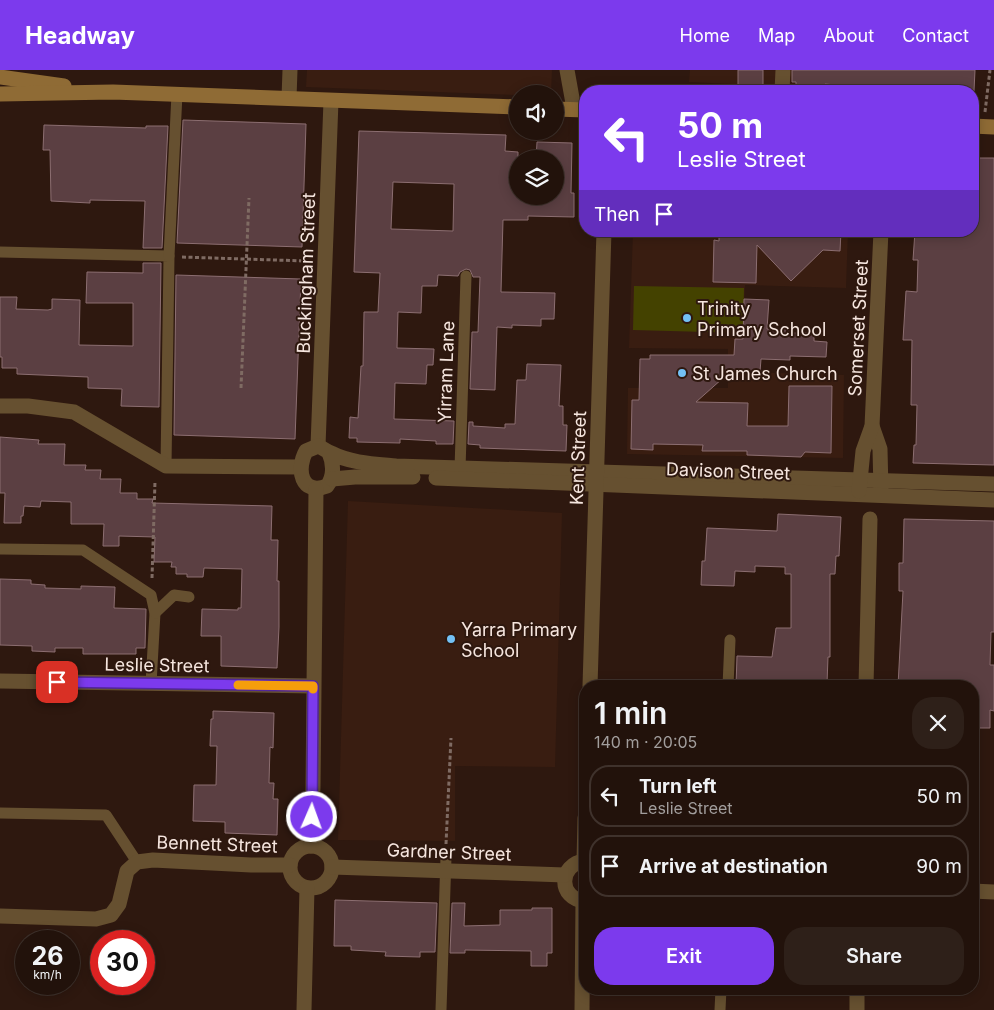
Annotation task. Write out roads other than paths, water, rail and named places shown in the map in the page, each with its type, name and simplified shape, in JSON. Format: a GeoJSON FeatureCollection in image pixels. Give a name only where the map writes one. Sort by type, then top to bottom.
{"type":"FeatureCollection","features":[{"type":"Feature","properties":{"kind":"main road"},"geometry":{"type":"LineString","coordinates":[[0,77],[24,79],[96,92]]}},
{"type":"Feature","properties":{"kind":"main road"},"geometry":{"type":"LineString","coordinates":[[0,94],[96,92],[177,94],[509,107]]}},
{"type":"Feature","properties":{"kind":"main road"},"geometry":{"type":"LineString","coordinates":[[564,109],[579,110]]}},
{"type":"Feature","properties":{"kind":"street"},"geometry":{"type":"LineString","coordinates":[[289,98],[290,70]]}},
{"type":"Feature","properties":{"kind":"street"},"geometry":{"type":"LineString","coordinates":[[567,70],[579,110]]}},
{"type":"Feature","properties":{"kind":"street"},"geometry":{"type":"LineString","coordinates":[[783,85],[784,70]]}},
{"type":"Feature","properties":{"kind":"street","name":"Buckingham Street"},"geometry":{"type":"LineString","coordinates":[[323,449],[331,101]]}},
{"type":"Feature","properties":{"kind":"street","name":"Kent Street"},"geometry":{"type":"LineString","coordinates":[[590,680],[604,237]]}},
{"type":"Feature","properties":{"kind":"street","name":"Somerset Street"},"geometry":{"type":"LineString","coordinates":[[859,488],[863,451],[872,426],[881,237]]}},
{"type":"Feature","properties":{"kind":"street"},"geometry":{"type":"LineString","coordinates":[[0,406],[28,406],[74,412],[166,466],[301,467]]}},
{"type":"Feature","properties":{"kind":"street","name":"Somerset Street"},"geometry":{"type":"LineString","coordinates":[[872,426],[880,449],[881,489]]}},
{"type":"Feature","properties":{"kind":"street"},"geometry":{"type":"LineString","coordinates":[[323,449],[332,465],[332,479],[327,486],[316,489],[305,484],[301,467],[306,451],[323,449]]}},
{"type":"Feature","properties":{"kind":"street","name":"Davison Street"},"geometry":{"type":"LineString","coordinates":[[323,449],[354,461],[460,474]]}},
{"type":"Feature","properties":{"kind":"street","name":"Davison Street"},"geometry":{"type":"LineString","coordinates":[[332,479],[460,474],[881,489],[994,500]]}},
{"type":"Feature","properties":{"kind":"street","name":"Davison Street"},"geometry":{"type":"LineString","coordinates":[[881,489],[994,484]]}},
{"type":"Feature","properties":{"kind":"street"},"geometry":{"type":"LineString","coordinates":[[311,846],[316,489]]}},
{"type":"Feature","properties":{"kind":"street"},"geometry":{"type":"LineString","coordinates":[[866,680],[870,520]]}},
{"type":"Feature","properties":{"kind":"street","name":"Leslie Street"},"geometry":{"type":"LineString","coordinates":[[0,680],[313,686]]}},
{"type":"Feature","properties":{"kind":"street"},"geometry":{"type":"LineString","coordinates":[[311,846],[318,847],[328,854],[332,867],[331,873],[324,884],[319,887],[307,888],[301,886],[292,877],[290,865],[291,858],[299,849],[311,846]]}},
{"type":"Feature","properties":{"kind":"street","name":"Bennett Street"},"geometry":{"type":"LineString","coordinates":[[0,916],[96,919],[112,915],[119,904],[127,871],[137,862],[153,860],[290,865]]}},
{"type":"Feature","properties":{"kind":"street"},"geometry":{"type":"LineString","coordinates":[[579,863],[572,865],[565,875],[565,887],[568,893],[579,899]]}},
{"type":"Feature","properties":{"kind":"street","name":"Gardner Street"},"geometry":{"type":"LineString","coordinates":[[332,867],[446,864],[565,875]]}},
{"type":"Feature","properties":{"kind":"street"},"geometry":{"type":"LineString","coordinates":[[304,1010],[307,888]]}},
{"type":"Feature","properties":{"kind":"street"},"geometry":{"type":"LineString","coordinates":[[979,891],[994,892]]}},
{"type":"Feature","properties":{"kind":"street"},"geometry":{"type":"LineString","coordinates":[[582,995],[582,1010]]}},
{"type":"Feature","properties":{"kind":"street"},"geometry":{"type":"LineString","coordinates":[[857,995],[857,1010]]}},
{"type":"Feature","properties":{"kind":"lane"},"geometry":{"type":"LineString","coordinates":[[166,466],[169,256],[177,94]]}},
{"type":"Feature","properties":{"kind":"lane"},"geometry":{"type":"LineString","coordinates":[[0,252],[169,256]]}},
{"type":"Feature","properties":{"kind":"lane","name":"Yirram Lane"},"geometry":{"type":"LineString","coordinates":[[460,474],[466,276]]}},
{"type":"Feature","properties":{"kind":"lane"},"geometry":{"type":"LineString","coordinates":[[0,549],[83,550],[151,595],[155,613],[151,684]]}},
{"type":"Feature","properties":{"kind":"lane"},"geometry":{"type":"LineString","coordinates":[[155,613],[174,595],[189,597]]}},
{"type":"Feature","properties":{"kind":"lane"},"geometry":{"type":"LineString","coordinates":[[728,680],[730,640]]}},
{"type":"Feature","properties":{"kind":"lane"},"geometry":{"type":"LineString","coordinates":[[0,813],[106,815],[137,862]]}},
{"type":"Feature","properties":{"kind":"lane"},"geometry":{"type":"LineString","coordinates":[[441,1010],[446,864]]}},
{"type":"Feature","properties":{"kind":"lane"},"geometry":{"type":"LineString","coordinates":[[720,1010],[721,995]]}},
{"type":"Feature","properties":{"kind":"place","name":"Trinity Primary School"},"geometry":{"type":"Point","coordinates":[687,318]}},
{"type":"Feature","properties":{"kind":"place","name":"St James Church"},"geometry":{"type":"Point","coordinates":[682,373]}},
{"type":"Feature","properties":{"kind":"place","name":"Yarra Primary School"},"geometry":{"type":"Point","coordinates":[451,639]}}]}
